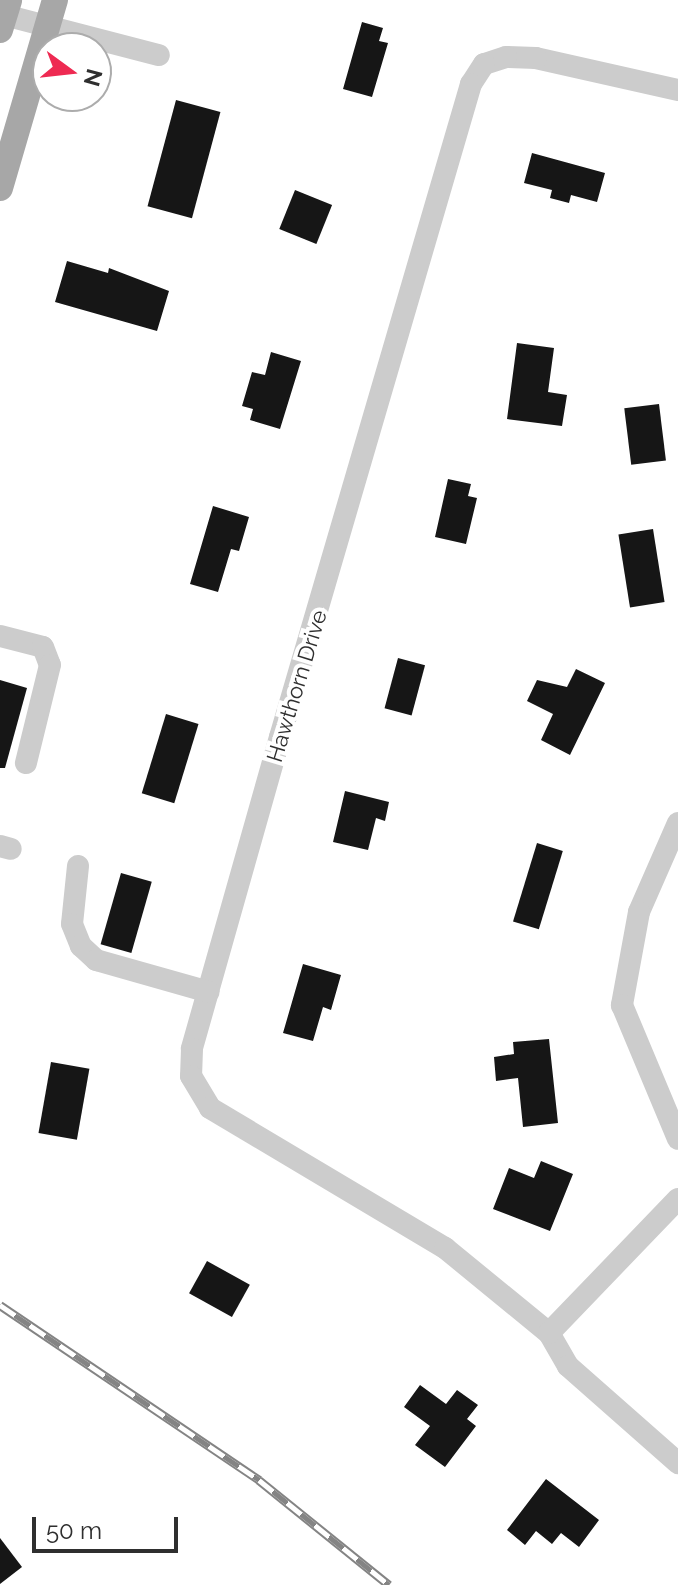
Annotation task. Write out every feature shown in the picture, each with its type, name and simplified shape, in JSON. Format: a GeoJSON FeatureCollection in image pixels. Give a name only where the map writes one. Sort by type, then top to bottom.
{"type":"FeatureCollection","features":[{"type":"Feature","properties":{"kind":"main road"},"geometry":{"type":"LineString","coordinates":[[0,188],[55,0]]}},
{"type":"Feature","properties":{"kind":"street"},"geometry":{"type":"LineString","coordinates":[[3,15],[159,55]]}},
{"type":"Feature","properties":{"kind":"street","name":"Hawthorn Drive"},"geometry":{"type":"LineString","coordinates":[[678,90],[536,58],[506,57],[484,64],[471,84],[192,1049],[191,1076],[210,1108],[445,1248],[549,1333],[568,1366],[678,1463]]}},
{"type":"Feature","properties":{"kind":"street"},"geometry":{"type":"LineString","coordinates":[[0,636],[43,647],[50,665],[26,763]]}},
{"type":"Feature","properties":{"kind":"street"},"geometry":{"type":"LineString","coordinates":[[678,823],[639,912],[622,1005],[678,1139]]}},
{"type":"Feature","properties":{"kind":"street"},"geometry":{"type":"LineString","coordinates":[[78,866],[72,924],[81,946],[96,960],[209,992]]}},
{"type":"Feature","properties":{"kind":"street"},"geometry":{"type":"LineString","coordinates":[[549,1333],[678,1199]]}},
{"type":"Feature","properties":{"kind":"building"},"geometry":{"type":"Polygon","coordinates":[[[362,22],[383,28],[379,41],[388,43],[372,97],[343,89],[362,22]]]}},
{"type":"Feature","properties":{"kind":"building"},"geometry":{"type":"Polygon","coordinates":[[[176,100],[220,112],[192,218],[148,206],[176,100]]]}},
{"type":"Feature","properties":{"kind":"building"},"geometry":{"type":"Polygon","coordinates":[[[532,153],[605,173],[597,202],[571,195],[569,203],[550,198],[552,190],[524,183],[532,153]]]}},
{"type":"Feature","properties":{"kind":"building"},"geometry":{"type":"Polygon","coordinates":[[[295,190],[332,205],[316,244],[279,229],[295,190]]]}},
{"type":"Feature","properties":{"kind":"building"},"geometry":{"type":"Polygon","coordinates":[[[67,261],[108,273],[109,268],[169,291],[157,331],[55,302],[67,261]]]}},
{"type":"Feature","properties":{"kind":"building"},"geometry":{"type":"Polygon","coordinates":[[[517,343],[554,348],[548,392],[567,395],[562,426],[507,419],[517,343]]]}},
{"type":"Feature","properties":{"kind":"building"},"geometry":{"type":"Polygon","coordinates":[[[271,352],[301,361],[280,429],[250,420],[253,409],[242,406],[252,372],[265,375],[271,352]]]}},
{"type":"Feature","properties":{"kind":"building"},"geometry":{"type":"Polygon","coordinates":[[[659,404],[666,461],[631,465],[624,408],[659,404]]]}},
{"type":"Feature","properties":{"kind":"building"},"geometry":{"type":"Polygon","coordinates":[[[448,479],[471,484],[468,496],[477,498],[466,544],[435,537],[448,479]]]}},
{"type":"Feature","properties":{"kind":"building"},"geometry":{"type":"Polygon","coordinates":[[[213,506],[249,517],[239,551],[231,549],[218,592],[190,584],[213,506]]]}},
{"type":"Feature","properties":{"kind":"building"},"geometry":{"type":"Polygon","coordinates":[[[653,529],[665,602],[630,608],[618,534],[653,529]]]}},
{"type":"Feature","properties":{"kind":"building"},"geometry":{"type":"Polygon","coordinates":[[[398,658],[425,665],[412,715],[385,708],[398,658]]]}},
{"type":"Feature","properties":{"kind":"building"},"geometry":{"type":"Polygon","coordinates":[[[576,669],[605,683],[570,755],[541,740],[553,714],[527,701],[537,680],[567,687],[576,669]]]}},
{"type":"Feature","properties":{"kind":"building"},"geometry":{"type":"Polygon","coordinates":[[[0,680],[27,688],[5,768],[0,768],[0,680]]]}},
{"type":"Feature","properties":{"kind":"building"},"geometry":{"type":"Polygon","coordinates":[[[166,714],[199,724],[174,803],[142,793],[166,714]]]}},
{"type":"Feature","properties":{"kind":"building"},"geometry":{"type":"Polygon","coordinates":[[[345,791],[389,802],[385,821],[376,818],[368,850],[333,842],[345,791]]]}},
{"type":"Feature","properties":{"kind":"building"},"geometry":{"type":"Polygon","coordinates":[[[537,843],[563,851],[539,929],[513,921],[537,843]]]}},
{"type":"Feature","properties":{"kind":"building"},"geometry":{"type":"Polygon","coordinates":[[[121,873],[152,882],[131,953],[101,944],[121,873]]]}},
{"type":"Feature","properties":{"kind":"building"},"geometry":{"type":"Polygon","coordinates":[[[303,964],[341,975],[331,1010],[323,1007],[313,1041],[283,1033],[303,964]]]}},
{"type":"Feature","properties":{"kind":"building"},"geometry":{"type":"Polygon","coordinates":[[[549,1039],[558,1123],[523,1127],[518,1078],[496,1081],[494,1057],[514,1054],[513,1042],[549,1039]]]}},
{"type":"Feature","properties":{"kind":"building"},"geometry":{"type":"Polygon","coordinates":[[[51,1062],[89,1069],[77,1140],[38,1133],[51,1062]]]}},
{"type":"Feature","properties":{"kind":"building"},"geometry":{"type":"Polygon","coordinates":[[[541,1161],[573,1174],[550,1231],[493,1209],[509,1168],[534,1178],[541,1161]]]}},
{"type":"Feature","properties":{"kind":"building"},"geometry":{"type":"Polygon","coordinates":[[[207,1261],[250,1285],[232,1317],[189,1293],[207,1261]]]}},
{"type":"Feature","properties":{"kind":"building"},"geometry":{"type":"Polygon","coordinates":[[[420,1385],[446,1404],[457,1390],[478,1405],[467,1419],[476,1426],[445,1467],[415,1445],[430,1426],[404,1407],[420,1385]]]}},
{"type":"Feature","properties":{"kind":"building"},"geometry":{"type":"Polygon","coordinates":[[[546,1479],[599,1520],[579,1547],[561,1533],[552,1544],[536,1531],[525,1545],[507,1530],[546,1479]]]}},
{"type":"Feature","properties":{"kind":"building"},"geometry":{"type":"Polygon","coordinates":[[[0,1538],[22,1567],[0,1584],[0,1538]]]}},
{"type":"Feature","properties":{"kind":"railway"},"geometry":{"type":"LineString","coordinates":[[0,1305],[259,1480],[389,1585]]}}]}
